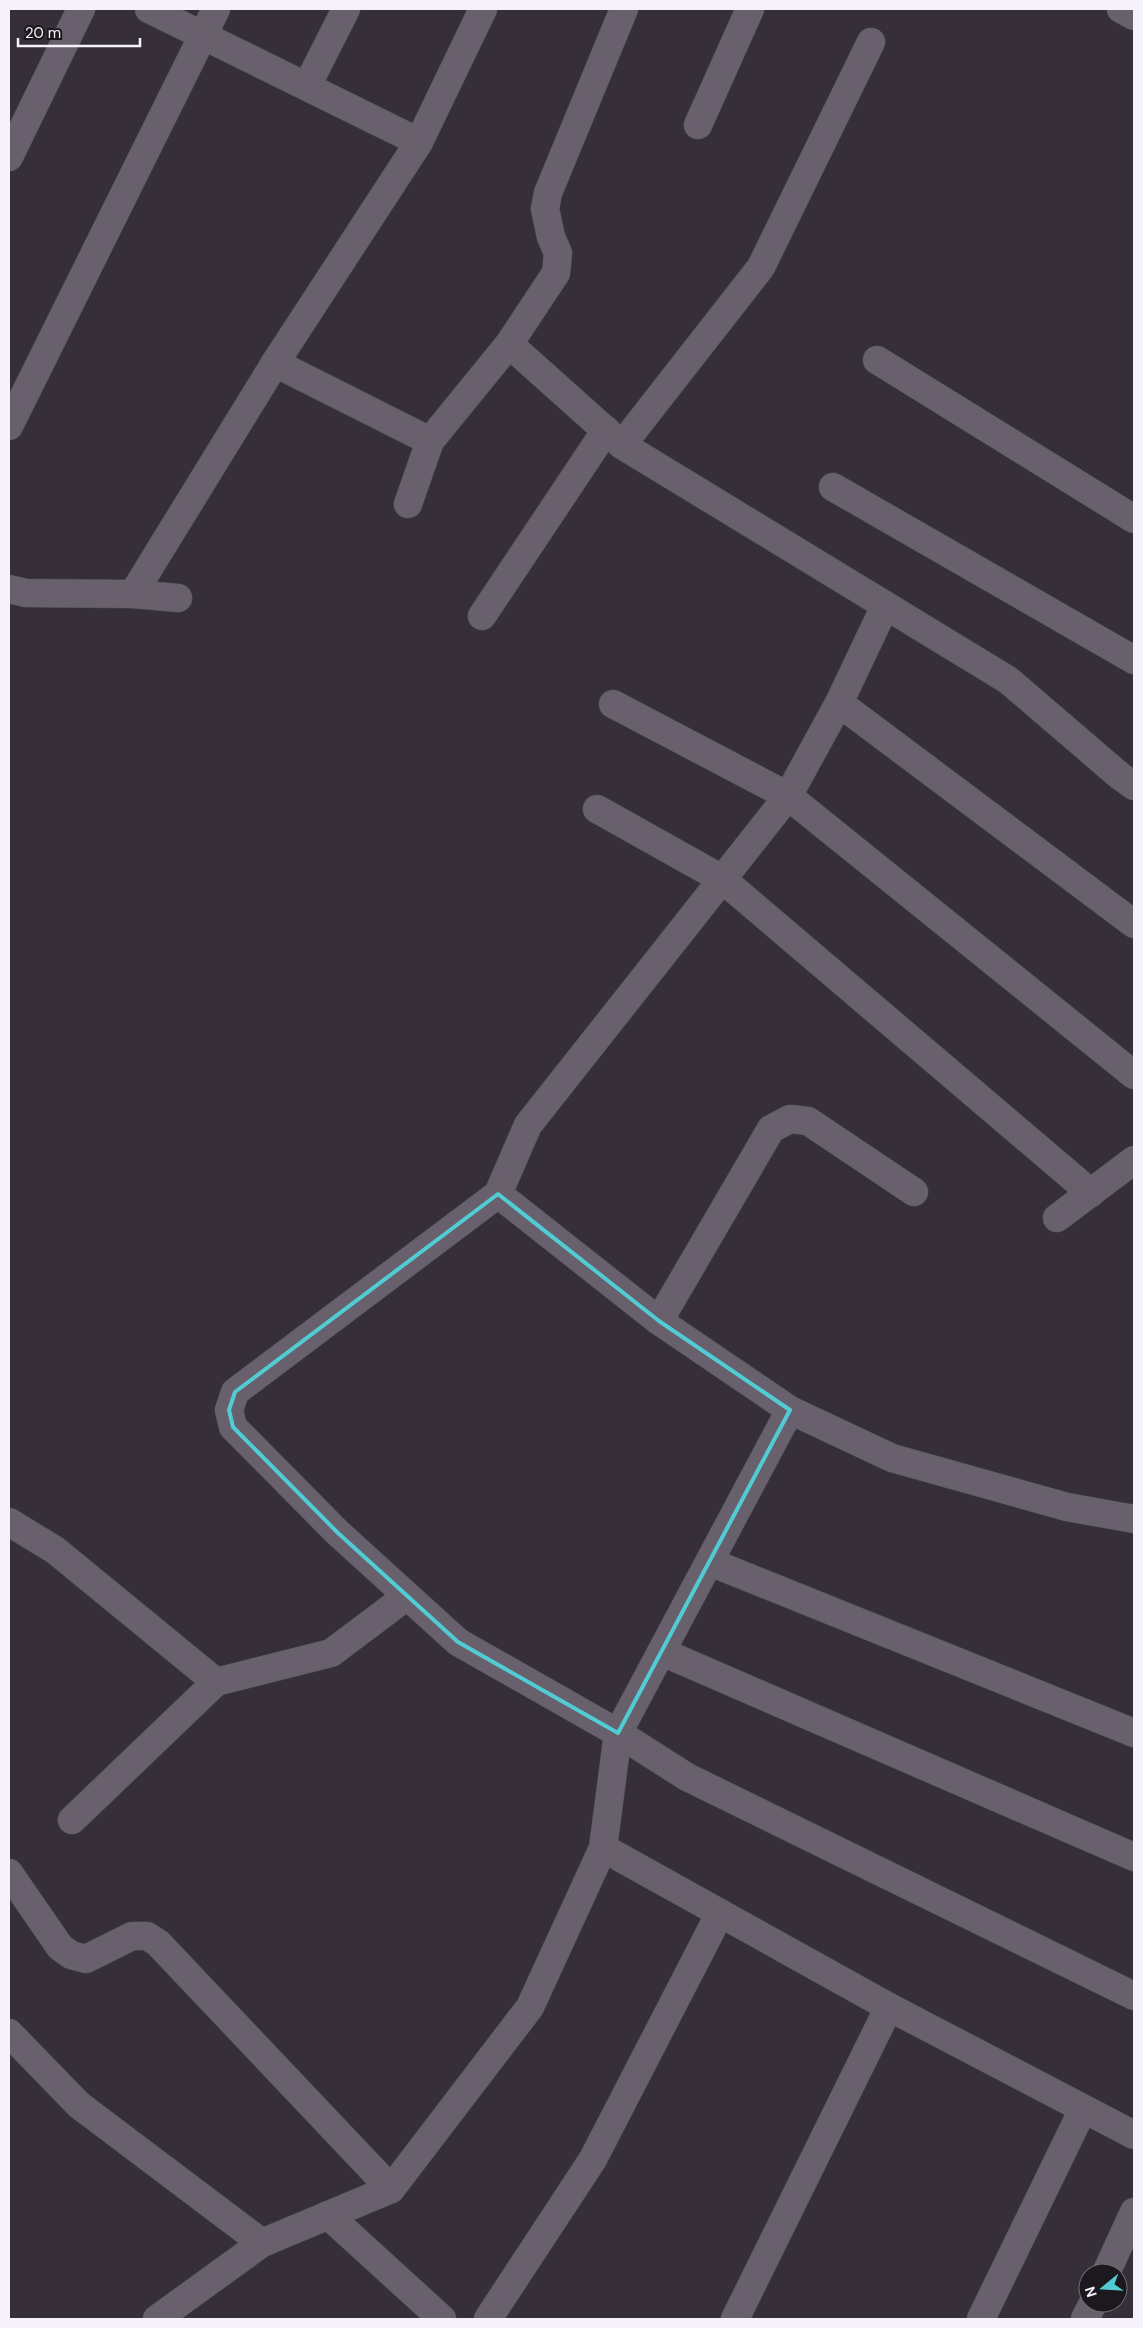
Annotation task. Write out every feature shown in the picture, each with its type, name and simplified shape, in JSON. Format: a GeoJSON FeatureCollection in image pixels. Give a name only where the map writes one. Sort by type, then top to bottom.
{"type":"FeatureCollection","features":[{"type":"Feature","properties":{"kind":"street"},"geometry":{"type":"LineString","coordinates":[[9,157],[81,9]]}},
{"type":"Feature","properties":{"kind":"street"},"geometry":{"type":"LineString","coordinates":[[149,9],[419,142]]}},
{"type":"Feature","properties":{"kind":"street"},"geometry":{"type":"LineString","coordinates":[[9,426],[216,9]]}},
{"type":"Feature","properties":{"kind":"street"},"geometry":{"type":"LineString","coordinates":[[307,86],[346,9]]}},
{"type":"Feature","properties":{"kind":"street"},"geometry":{"type":"LineString","coordinates":[[132,594],[275,362],[419,142],[484,9]]}},
{"type":"Feature","properties":{"kind":"street"},"geometry":{"type":"LineString","coordinates":[[408,504],[430,441],[509,344],[556,273],[558,253],[551,237],[545,210],[548,193],[624,9]]}},
{"type":"Feature","properties":{"kind":"street"},"geometry":{"type":"LineString","coordinates":[[698,125],[750,9]]}},
{"type":"Feature","properties":{"kind":"street"},"geometry":{"type":"LineString","coordinates":[[1121,9],[1134,16]]}},
{"type":"Feature","properties":{"kind":"street"},"geometry":{"type":"LineString","coordinates":[[482,616],[614,438],[761,266],[870,42]]}},
{"type":"Feature","properties":{"kind":"street"},"geometry":{"type":"LineString","coordinates":[[509,344],[614,438],[1008,680],[1134,786]]}},
{"type":"Feature","properties":{"kind":"street"},"geometry":{"type":"LineString","coordinates":[[877,360],[1134,519]]}},
{"type":"Feature","properties":{"kind":"street"},"geometry":{"type":"LineString","coordinates":[[275,362],[430,441]]}},
{"type":"Feature","properties":{"kind":"street"},"geometry":{"type":"LineString","coordinates":[[834,487],[1134,660]]}},
{"type":"Feature","properties":{"kind":"street"},"geometry":{"type":"LineString","coordinates":[[9,589],[26,593],[132,594],[178,598]]}},
{"type":"Feature","properties":{"kind":"street"},"geometry":{"type":"LineString","coordinates":[[885,606],[839,703],[788,796],[528,1125],[498,1194],[235,1392],[229,1410],[233,1427],[338,1533],[458,1642],[618,1733],[687,1777],[1134,1996]]}},
{"type":"Feature","properties":{"kind":"street"},"geometry":{"type":"LineString","coordinates":[[839,703],[1134,924]]}},
{"type":"Feature","properties":{"kind":"street"},"geometry":{"type":"LineString","coordinates":[[613,704],[788,796],[1134,1075]]}},
{"type":"Feature","properties":{"kind":"street"},"geometry":{"type":"LineString","coordinates":[[597,809],[722,879],[1091,1193]]}},
{"type":"Feature","properties":{"kind":"street"},"geometry":{"type":"LineString","coordinates":[[659,1321],[771,1129],[790,1118],[808,1121],[914,1192]]}},
{"type":"Feature","properties":{"kind":"street"},"geometry":{"type":"LineString","coordinates":[[1057,1218],[1134,1160]]}},
{"type":"Feature","properties":{"kind":"street"},"geometry":{"type":"LineString","coordinates":[[498,1194],[659,1321],[790,1410],[892,1458],[1068,1507],[1134,1519]]}},
{"type":"Feature","properties":{"kind":"street"},"geometry":{"type":"LineString","coordinates":[[157,2319],[262,2243],[391,2189],[530,2007],[603,1848],[618,1733],[790,1410]]}},
{"type":"Feature","properties":{"kind":"street"},"geometry":{"type":"LineString","coordinates":[[9,1522],[55,1550],[216,1682]]}},
{"type":"Feature","properties":{"kind":"street"},"geometry":{"type":"LineString","coordinates":[[710,1562],[1134,1733]]}},
{"type":"Feature","properties":{"kind":"street"},"geometry":{"type":"LineString","coordinates":[[72,1820],[216,1682],[331,1653],[407,1596]]}},
{"type":"Feature","properties":{"kind":"street"},"geometry":{"type":"LineString","coordinates":[[662,1652],[1134,1857]]}},
{"type":"Feature","properties":{"kind":"street"},"geometry":{"type":"LineString","coordinates":[[603,1848],[889,2007],[1134,2135]]}},
{"type":"Feature","properties":{"kind":"street"},"geometry":{"type":"LineString","coordinates":[[9,1873],[60,1947],[71,1955],[86,1959],[132,1936],[147,1936],[158,1942],[391,2189]]}},
{"type":"Feature","properties":{"kind":"street"},"geometry":{"type":"LineString","coordinates":[[488,2319],[593,2159],[720,1913]]}},
{"type":"Feature","properties":{"kind":"street"},"geometry":{"type":"LineString","coordinates":[[735,2319],[889,2007]]}},
{"type":"Feature","properties":{"kind":"street"},"geometry":{"type":"LineString","coordinates":[[9,2033],[79,2105],[262,2243]]}},
{"type":"Feature","properties":{"kind":"street"},"geometry":{"type":"LineString","coordinates":[[981,2319],[1083,2110]]}},
{"type":"Feature","properties":{"kind":"street"},"geometry":{"type":"LineString","coordinates":[[1111,2263],[1134,2212]]}},
{"type":"Feature","properties":{"kind":"street"},"geometry":{"type":"LineString","coordinates":[[328,2215],[442,2319]]}},
{"type":"Feature","properties":{"kind":"highlighted area"},"geometry":{"type":"Polygon","coordinates":[[[498,1194],[659,1321],[790,1410],[618,1733],[458,1642],[338,1533],[233,1427],[229,1410],[235,1392],[498,1194]]]}}]}
